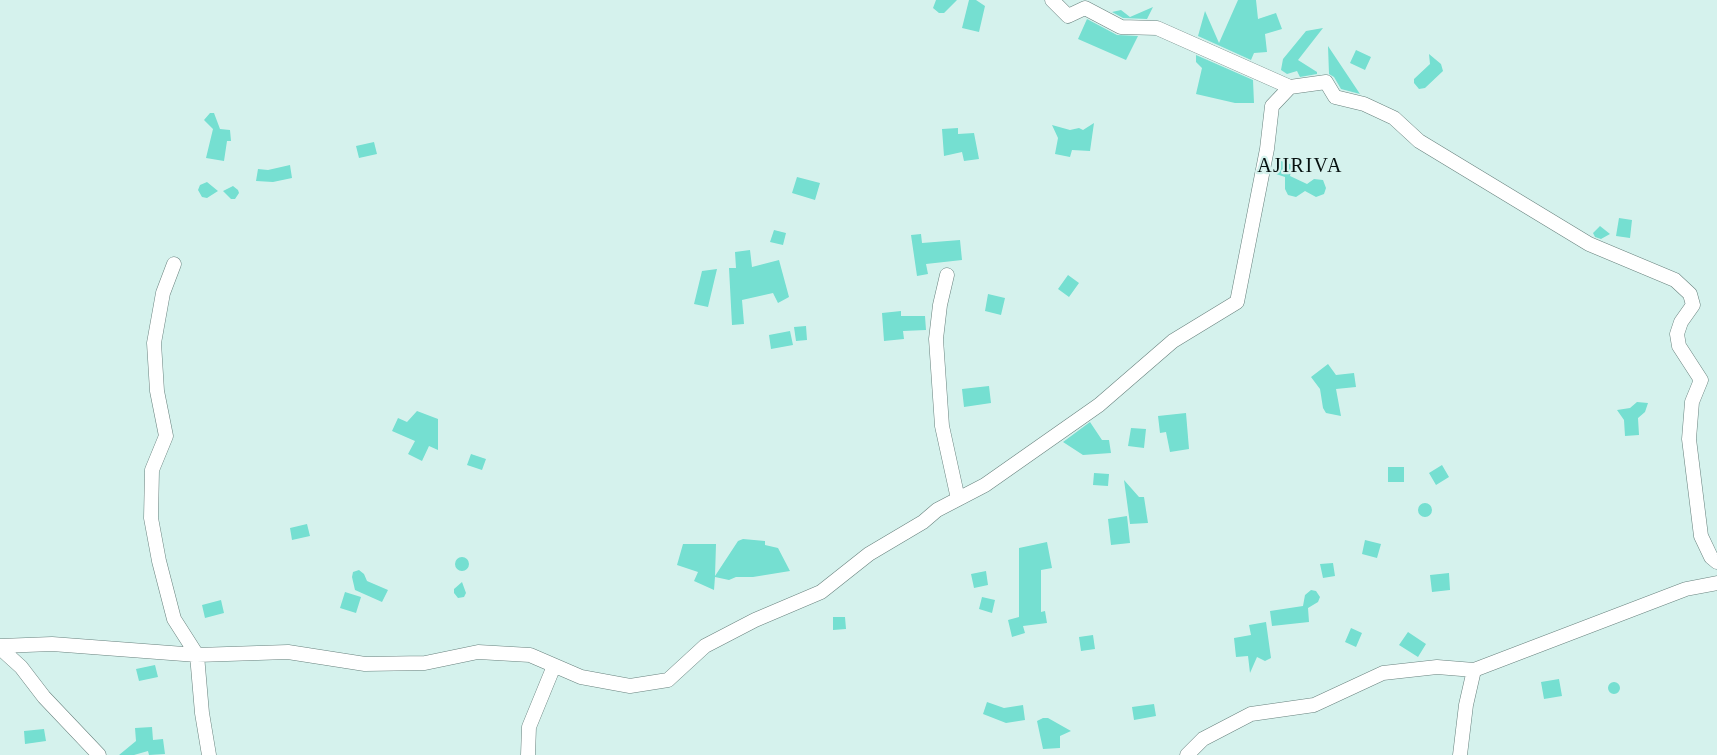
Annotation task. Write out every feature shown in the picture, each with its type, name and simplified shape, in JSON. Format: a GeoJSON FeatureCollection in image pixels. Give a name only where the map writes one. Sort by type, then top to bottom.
{"type":"FeatureCollection","features":[{"type":"Feature","properties":{"kind":"street"},"geometry":{"type":"LineString","coordinates":[[1052,0],[1068,16],[1085,8],[1121,27],[1157,28],[1290,87],[1326,82],[1335,97],[1364,104],[1394,118],[1419,141],[1589,244],[1675,280],[1690,294],[1693,305],[1681,322],[1677,334],[1679,346],[1701,380],[1692,402],[1689,439],[1701,536],[1711,557],[1717,562]]}},
{"type":"Feature","properties":{"kind":"street"},"geometry":{"type":"LineString","coordinates":[[0,647],[52,644],[197,655],[288,652],[366,664],[425,663],[478,652],[530,655],[581,677],[630,686],[668,680],[705,646],[755,620],[821,592],[869,554],[923,522],[937,510],[985,485],[1099,405],[1173,342],[1237,302],[1267,149],[1272,106],[1290,87]]}},
{"type":"Feature","properties":{"kind":"street"},"geometry":{"type":"LineString","coordinates":[[174,264],[163,293],[154,343],[157,391],[166,436],[152,470],[151,518],[174,619],[197,655],[202,713],[209,755]]}},
{"type":"Feature","properties":{"kind":"street"},"geometry":{"type":"LineString","coordinates":[[947,275],[940,305],[936,339],[942,426],[958,499]]}},
{"type":"Feature","properties":{"kind":"street"},"geometry":{"type":"LineString","coordinates":[[1187,755],[1203,739],[1251,714],[1314,705],[1383,673],[1437,667],[1474,670],[1686,589],[1717,583]]}},
{"type":"Feature","properties":{"kind":"street"},"geometry":{"type":"LineString","coordinates":[[0,647],[21,667],[44,697],[99,755]]}},
{"type":"Feature","properties":{"kind":"street"},"geometry":{"type":"LineString","coordinates":[[528,755],[529,727],[554,666]]}},
{"type":"Feature","properties":{"kind":"street"},"geometry":{"type":"LineString","coordinates":[[1460,755],[1466,705],[1474,670]]}},
{"type":"Feature","properties":{"kind":"building"},"geometry":{"type":"Polygon","coordinates":[[[936,0],[957,0],[944,13],[939,13],[933,8],[936,0]]]}},
{"type":"Feature","properties":{"kind":"building"},"geometry":{"type":"Polygon","coordinates":[[[969,0],[976,0],[985,6],[979,32],[962,28],[969,0]]]}},
{"type":"Feature","properties":{"kind":"building"},"geometry":{"type":"Polygon","coordinates":[[[1238,0],[1256,0],[1258,19],[1276,13],[1282,29],[1265,34],[1267,52],[1254,53],[1251,60],[1198,36],[1205,11],[1219,43],[1238,0]]]}},
{"type":"Feature","properties":{"kind":"building"},"geometry":{"type":"Polygon","coordinates":[[[1153,7],[1147,19],[1123,18],[1112,12],[1121,10],[1130,17],[1153,7]]]}},
{"type":"Feature","properties":{"kind":"building"},"geometry":{"type":"Polygon","coordinates":[[[1087,19],[1117,35],[1138,36],[1126,60],[1078,39],[1087,19]]]}},
{"type":"Feature","properties":{"kind":"building"},"geometry":{"type":"Polygon","coordinates":[[[1323,28],[1298,60],[1317,74],[1300,77],[1297,71],[1287,74],[1281,70],[1283,59],[1306,31],[1323,28]]]}},
{"type":"Feature","properties":{"kind":"building"},"geometry":{"type":"Polygon","coordinates":[[[1328,46],[1360,94],[1341,89],[1334,77],[1329,74],[1328,46]]]}},
{"type":"Feature","properties":{"kind":"building"},"geometry":{"type":"Polygon","coordinates":[[[1356,50],[1371,57],[1365,70],[1350,63],[1356,50]]]}},
{"type":"Feature","properties":{"kind":"building"},"geometry":{"type":"Polygon","coordinates":[[[1429,54],[1441,64],[1443,71],[1425,88],[1419,89],[1414,79],[1430,64],[1429,54]]]}},
{"type":"Feature","properties":{"kind":"building"},"geometry":{"type":"Polygon","coordinates":[[[1196,55],[1253,80],[1254,103],[1235,103],[1196,94],[1202,68],[1196,62],[1196,55]]]}},
{"type":"Feature","properties":{"kind":"building"},"geometry":{"type":"Polygon","coordinates":[[[210,113],[214,113],[220,129],[230,130],[231,141],[227,141],[224,161],[206,158],[213,129],[204,120],[210,113]]]}},
{"type":"Feature","properties":{"kind":"building"},"geometry":{"type":"Polygon","coordinates":[[[1094,123],[1090,151],[1072,150],[1070,157],[1055,154],[1058,138],[1052,125],[1070,130],[1079,128],[1083,130],[1094,123]]]}},
{"type":"Feature","properties":{"kind":"building"},"geometry":{"type":"Polygon","coordinates":[[[958,128],[958,134],[974,133],[979,159],[964,161],[962,152],[944,156],[942,129],[958,128]]]}},
{"type":"Feature","properties":{"kind":"building"},"geometry":{"type":"Polygon","coordinates":[[[374,142],[377,154],[359,158],[356,146],[374,142]]]}},
{"type":"Feature","properties":{"kind":"building"},"geometry":{"type":"Polygon","coordinates":[[[1278,160],[1293,165],[1290,176],[1307,184],[1314,179],[1323,180],[1326,188],[1324,194],[1316,197],[1305,191],[1296,197],[1288,195],[1285,189],[1285,177],[1273,173],[1278,160]]]}},
{"type":"Feature","properties":{"kind":"building"},"geometry":{"type":"Polygon","coordinates":[[[290,165],[292,178],[273,182],[256,181],[258,169],[268,170],[290,165]]]}},
{"type":"Feature","properties":{"kind":"building"},"geometry":{"type":"Polygon","coordinates":[[[797,177],[820,183],[815,200],[792,193],[797,177]]]}},
{"type":"Feature","properties":{"kind":"building"},"geometry":{"type":"Polygon","coordinates":[[[207,182],[218,191],[207,198],[202,197],[198,190],[200,185],[207,182]]]}},
{"type":"Feature","properties":{"kind":"building"},"geometry":{"type":"Polygon","coordinates":[[[233,186],[239,193],[235,199],[231,199],[223,191],[233,186]]]}},
{"type":"Feature","properties":{"kind":"building"},"geometry":{"type":"Polygon","coordinates":[[[1619,218],[1632,220],[1630,238],[1616,236],[1619,218]]]}},
{"type":"Feature","properties":{"kind":"building"},"geometry":{"type":"Polygon","coordinates":[[[1600,226],[1610,234],[1601,239],[1595,237],[1593,233],[1600,226]]]}},
{"type":"Feature","properties":{"kind":"building"},"geometry":{"type":"Polygon","coordinates":[[[774,230],[786,233],[783,245],[770,242],[774,230]]]}},
{"type":"Feature","properties":{"kind":"building"},"geometry":{"type":"Polygon","coordinates":[[[921,234],[922,243],[960,240],[962,260],[926,264],[928,274],[917,276],[911,235],[921,234]]]}},
{"type":"Feature","properties":{"kind":"building"},"geometry":{"type":"Polygon","coordinates":[[[750,250],[752,267],[779,260],[789,297],[778,303],[773,293],[742,300],[744,324],[732,325],[729,268],[736,268],[735,252],[750,250]]]}},
{"type":"Feature","properties":{"kind":"building"},"geometry":{"type":"Polygon","coordinates":[[[717,269],[708,307],[694,304],[702,271],[717,269]]]}},
{"type":"Feature","properties":{"kind":"building"},"geometry":{"type":"Polygon","coordinates":[[[1068,275],[1079,283],[1069,297],[1058,289],[1068,275]]]}},
{"type":"Feature","properties":{"kind":"building"},"geometry":{"type":"Polygon","coordinates":[[[988,294],[1005,298],[1001,315],[985,311],[988,294]]]}},
{"type":"Feature","properties":{"kind":"building"},"geometry":{"type":"Polygon","coordinates":[[[901,311],[901,316],[925,316],[926,330],[903,331],[904,339],[884,341],[882,313],[901,311]]]}},
{"type":"Feature","properties":{"kind":"building"},"geometry":{"type":"Polygon","coordinates":[[[806,326],[807,340],[796,341],[794,327],[806,326]]]}},
{"type":"Feature","properties":{"kind":"building"},"geometry":{"type":"Polygon","coordinates":[[[790,331],[793,345],[771,349],[769,335],[790,331]]]}},
{"type":"Feature","properties":{"kind":"building"},"geometry":{"type":"Polygon","coordinates":[[[1328,364],[1336,375],[1354,373],[1356,387],[1336,389],[1341,416],[1326,413],[1320,389],[1311,377],[1328,364]]]}},
{"type":"Feature","properties":{"kind":"building"},"geometry":{"type":"Polygon","coordinates":[[[989,386],[991,403],[964,407],[962,389],[989,386]]]}},
{"type":"Feature","properties":{"kind":"building"},"geometry":{"type":"Polygon","coordinates":[[[1637,402],[1648,403],[1645,412],[1638,418],[1639,435],[1625,436],[1624,420],[1617,410],[1630,408],[1637,402]]]}},
{"type":"Feature","properties":{"kind":"building"},"geometry":{"type":"Polygon","coordinates":[[[417,411],[438,419],[438,450],[429,446],[422,461],[408,454],[415,441],[392,431],[398,418],[407,422],[417,411]]]}},
{"type":"Feature","properties":{"kind":"building"},"geometry":{"type":"Polygon","coordinates":[[[1186,413],[1189,449],[1170,452],[1166,432],[1160,433],[1158,416],[1186,413]]]}},
{"type":"Feature","properties":{"kind":"building"},"geometry":{"type":"Polygon","coordinates":[[[1090,422],[1102,440],[1109,440],[1111,453],[1083,455],[1063,442],[1090,422]]]}},
{"type":"Feature","properties":{"kind":"building"},"geometry":{"type":"Polygon","coordinates":[[[1131,428],[1146,429],[1144,448],[1128,446],[1131,428]]]}},
{"type":"Feature","properties":{"kind":"building"},"geometry":{"type":"Polygon","coordinates":[[[471,454],[486,459],[482,470],[467,465],[471,454]]]}},
{"type":"Feature","properties":{"kind":"building"},"geometry":{"type":"Polygon","coordinates":[[[1442,465],[1449,477],[1436,485],[1429,473],[1442,465]]]}},
{"type":"Feature","properties":{"kind":"building"},"geometry":{"type":"Polygon","coordinates":[[[1388,467],[1404,467],[1404,482],[1388,482],[1388,467]]]}},
{"type":"Feature","properties":{"kind":"building"},"geometry":{"type":"Polygon","coordinates":[[[1094,473],[1109,474],[1108,486],[1093,485],[1094,473]]]}},
{"type":"Feature","properties":{"kind":"building"},"geometry":{"type":"Polygon","coordinates":[[[1124,480],[1139,497],[1144,497],[1148,523],[1130,524],[1124,480]]]}},
{"type":"Feature","properties":{"kind":"building"},"geometry":{"type":"Polygon","coordinates":[[[1422,503],[1428,503],[1432,510],[1428,517],[1422,517],[1418,513],[1418,507],[1422,503]]]}},
{"type":"Feature","properties":{"kind":"building"},"geometry":{"type":"Polygon","coordinates":[[[1127,516],[1130,543],[1111,545],[1108,519],[1127,516]]]}},
{"type":"Feature","properties":{"kind":"building"},"geometry":{"type":"Polygon","coordinates":[[[307,524],[310,536],[292,540],[290,528],[307,524]]]}},
{"type":"Feature","properties":{"kind":"building"},"geometry":{"type":"Polygon","coordinates":[[[743,539],[765,541],[765,545],[778,548],[790,571],[753,577],[736,577],[729,580],[715,577],[714,590],[694,581],[698,572],[677,565],[683,544],[716,544],[715,576],[738,541],[743,539]]]}},
{"type":"Feature","properties":{"kind":"building"},"geometry":{"type":"Polygon","coordinates":[[[1365,540],[1381,544],[1377,558],[1362,554],[1365,540]]]}},
{"type":"Feature","properties":{"kind":"building"},"geometry":{"type":"Polygon","coordinates":[[[1047,542],[1052,568],[1041,570],[1041,612],[1045,611],[1047,623],[1023,626],[1025,633],[1012,637],[1008,620],[1019,617],[1019,548],[1047,542]]]}},
{"type":"Feature","properties":{"kind":"building"},"geometry":{"type":"Polygon","coordinates":[[[462,557],[467,559],[469,564],[467,569],[462,571],[457,569],[455,564],[457,559],[462,557]]]}},
{"type":"Feature","properties":{"kind":"building"},"geometry":{"type":"Polygon","coordinates":[[[1333,563],[1335,576],[1323,578],[1320,564],[1333,563]]]}},
{"type":"Feature","properties":{"kind":"building"},"geometry":{"type":"Polygon","coordinates":[[[359,570],[367,581],[388,590],[382,602],[355,590],[353,572],[359,570]]]}},
{"type":"Feature","properties":{"kind":"building"},"geometry":{"type":"Polygon","coordinates":[[[986,571],[988,585],[974,588],[971,574],[986,571]]]}},
{"type":"Feature","properties":{"kind":"building"},"geometry":{"type":"Polygon","coordinates":[[[1449,573],[1450,590],[1432,592],[1430,575],[1449,573]]]}},
{"type":"Feature","properties":{"kind":"building"},"geometry":{"type":"Polygon","coordinates":[[[462,582],[466,593],[464,597],[458,598],[454,589],[462,582]]]}},
{"type":"Feature","properties":{"kind":"building"},"geometry":{"type":"Polygon","coordinates":[[[1311,590],[1316,591],[1320,597],[1318,602],[1308,608],[1309,622],[1272,626],[1270,611],[1303,606],[1305,595],[1311,590]]]}},
{"type":"Feature","properties":{"kind":"building"},"geometry":{"type":"Polygon","coordinates":[[[345,592],[361,597],[356,613],[340,608],[345,592]]]}},
{"type":"Feature","properties":{"kind":"building"},"geometry":{"type":"Polygon","coordinates":[[[982,597],[995,600],[992,613],[979,609],[982,597]]]}},
{"type":"Feature","properties":{"kind":"building"},"geometry":{"type":"Polygon","coordinates":[[[221,600],[224,613],[205,618],[202,605],[221,600]]]}},
{"type":"Feature","properties":{"kind":"building"},"geometry":{"type":"Polygon","coordinates":[[[833,617],[845,617],[846,629],[833,630],[833,617]]]}},
{"type":"Feature","properties":{"kind":"building"},"geometry":{"type":"Polygon","coordinates":[[[1266,622],[1271,658],[1265,661],[1257,657],[1250,673],[1248,656],[1236,657],[1234,638],[1251,635],[1249,625],[1266,622]]]}},
{"type":"Feature","properties":{"kind":"building"},"geometry":{"type":"Polygon","coordinates":[[[1351,628],[1362,633],[1356,647],[1345,642],[1351,628]]]}},
{"type":"Feature","properties":{"kind":"building"},"geometry":{"type":"Polygon","coordinates":[[[1408,632],[1426,644],[1418,657],[1399,645],[1408,632]]]}},
{"type":"Feature","properties":{"kind":"building"},"geometry":{"type":"Polygon","coordinates":[[[1093,635],[1095,649],[1081,651],[1079,637],[1093,635]]]}},
{"type":"Feature","properties":{"kind":"building"},"geometry":{"type":"Polygon","coordinates":[[[155,665],[158,677],[139,681],[136,669],[155,665]]]}},
{"type":"Feature","properties":{"kind":"building"},"geometry":{"type":"Polygon","coordinates":[[[1559,679],[1562,696],[1544,699],[1541,682],[1559,679]]]}},
{"type":"Feature","properties":{"kind":"building"},"geometry":{"type":"Polygon","coordinates":[[[1616,682],[1619,683],[1619,693],[1612,694],[1609,693],[1608,686],[1609,683],[1616,682]]]}},
{"type":"Feature","properties":{"kind":"building"},"geometry":{"type":"Polygon","coordinates":[[[987,702],[1004,708],[1023,705],[1025,720],[1006,723],[983,714],[987,702]]]}},
{"type":"Feature","properties":{"kind":"building"},"geometry":{"type":"Polygon","coordinates":[[[1154,704],[1156,716],[1134,720],[1132,707],[1154,704]]]}},
{"type":"Feature","properties":{"kind":"building"},"geometry":{"type":"Polygon","coordinates":[[[1048,718],[1071,731],[1060,736],[1060,748],[1043,749],[1037,721],[1048,718]]]}},
{"type":"Feature","properties":{"kind":"building"},"geometry":{"type":"Polygon","coordinates":[[[152,727],[153,740],[163,739],[165,754],[149,755],[148,751],[134,755],[119,755],[136,741],[135,728],[152,727]]]}},
{"type":"Feature","properties":{"kind":"building"},"geometry":{"type":"Polygon","coordinates":[[[44,729],[46,741],[25,744],[24,731],[44,729]]]}},
{"type":"Feature","properties":{"kind":"district","name":"AJIRIVA"},"geometry":{"type":"Point","coordinates":[1300,167]}}]}
